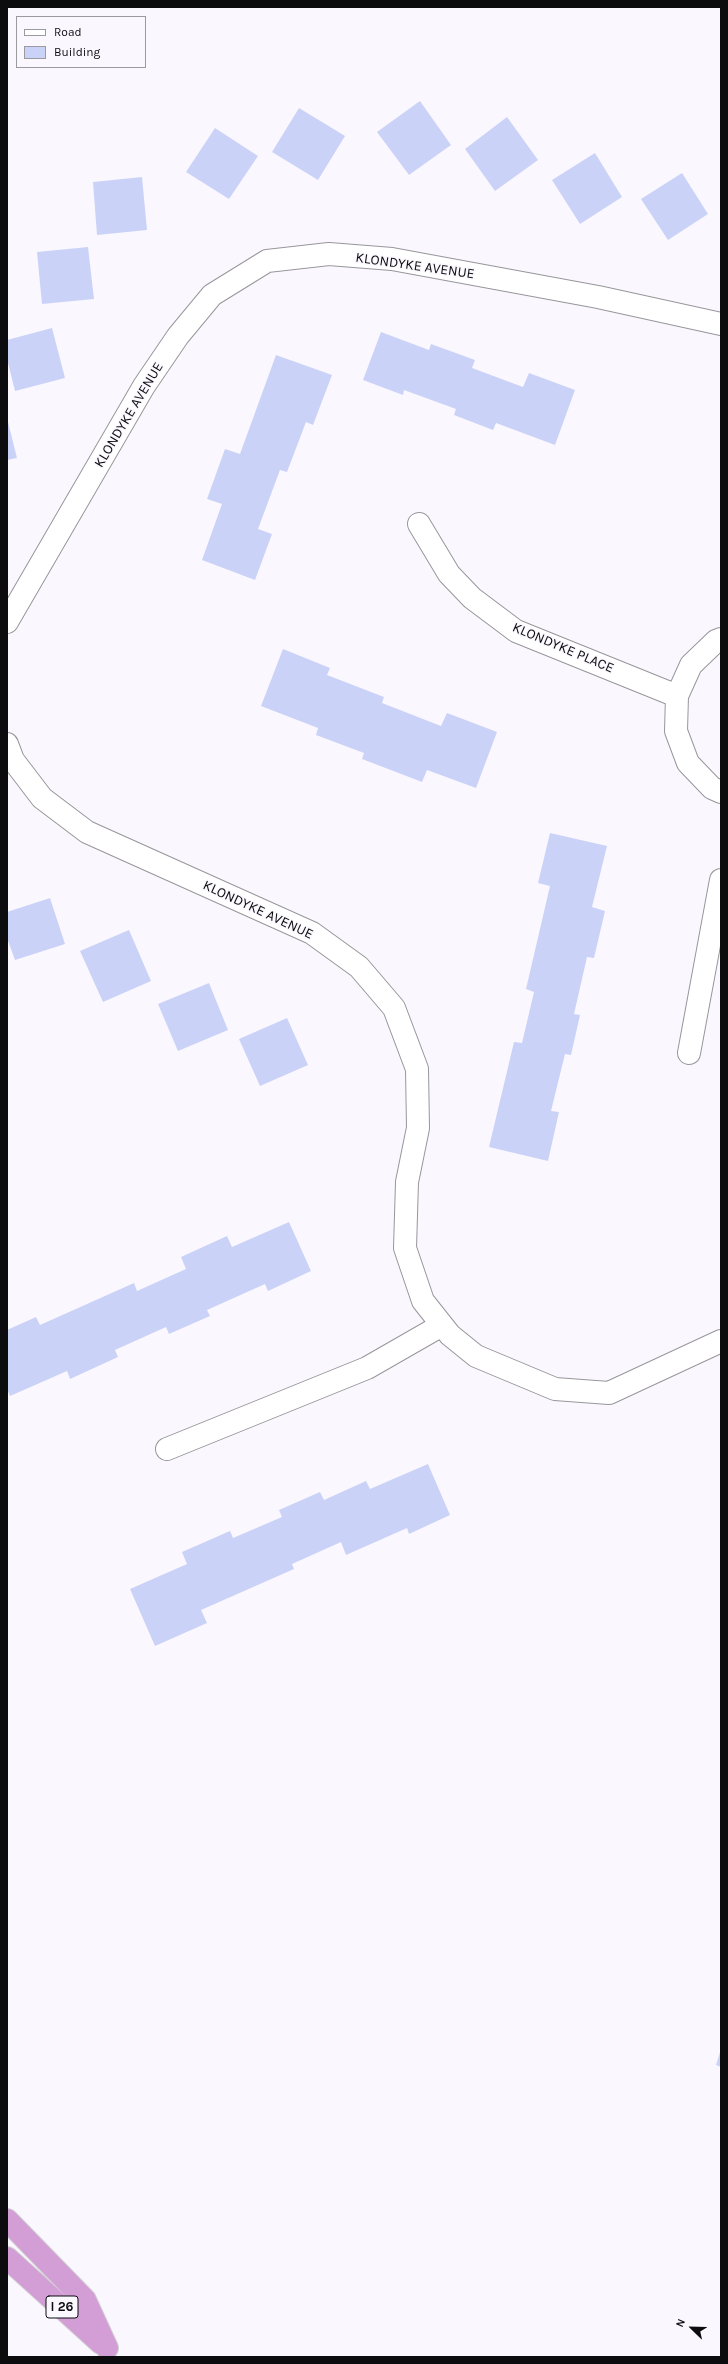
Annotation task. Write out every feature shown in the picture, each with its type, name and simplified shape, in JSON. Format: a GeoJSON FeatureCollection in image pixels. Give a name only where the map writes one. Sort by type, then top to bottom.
{"type":"FeatureCollection","features":[{"type":"Feature","properties":{"kind":"highway"},"geometry":{"type":"LineString","coordinates":[[7,2220],[85,2300],[112,2353]]}},
{"type":"Feature","properties":{"kind":"highway","name":"I 26"},"geometry":{"type":"LineString","coordinates":[[7,2258],[112,2353]]}},
{"type":"Feature","properties":{"kind":"street","name":"KLONDYKE AVENUE"},"geometry":{"type":"LineString","coordinates":[[7,622],[144,386],[178,336],[212,295],[267,261],[329,254],[392,259],[598,297],[721,324]]}},
{"type":"Feature","properties":{"kind":"street","name":"KLONDYKE PLACE"},"geometry":{"type":"LineString","coordinates":[[420,524],[449,574],[472,598],[516,631],[677,696]]}},
{"type":"Feature","properties":{"kind":"street"},"geometry":{"type":"LineString","coordinates":[[721,639],[716,641],[691,665],[677,696],[676,730],[688,762],[712,788],[721,792]]}},
{"type":"Feature","properties":{"kind":"street","name":"KLONDYKE AVENUE"},"geometry":{"type":"LineString","coordinates":[[7,744],[13,760],[42,798],[87,832],[312,933],[359,967],[394,1008],[417,1069],[418,1128],[407,1182],[405,1248],[423,1301],[450,1335],[476,1356],[555,1389],[609,1393],[721,1341]]}},
{"type":"Feature","properties":{"kind":"street"},"geometry":{"type":"LineString","coordinates":[[689,1053],[721,880]]}},
{"type":"Feature","properties":{"kind":"street"},"geometry":{"type":"LineString","coordinates":[[167,1449],[367,1368],[442,1325]]}},
{"type":"Feature","properties":{"kind":"building"},"geometry":{"type":"Polygon","coordinates":[[[420,101],[451,145],[409,175],[377,132],[420,101]]]}},
{"type":"Feature","properties":{"kind":"building"},"geometry":{"type":"Polygon","coordinates":[[[299,108],[345,136],[318,180],[272,152],[299,108]]]}},
{"type":"Feature","properties":{"kind":"building"},"geometry":{"type":"Polygon","coordinates":[[[507,117],[538,160],[495,191],[465,149],[507,117]]]}},
{"type":"Feature","properties":{"kind":"building"},"geometry":{"type":"Polygon","coordinates":[[[215,128],[258,156],[229,199],[186,172],[215,128]]]}},
{"type":"Feature","properties":{"kind":"building"},"geometry":{"type":"Polygon","coordinates":[[[595,153],[622,197],[580,224],[552,180],[595,153]]]}},
{"type":"Feature","properties":{"kind":"building"},"geometry":{"type":"Polygon","coordinates":[[[682,173],[708,214],[668,240],[641,199],[682,173]]]}},
{"type":"Feature","properties":{"kind":"building"},"geometry":{"type":"Polygon","coordinates":[[[142,177],[147,230],[97,235],[93,182],[142,177]]]}},
{"type":"Feature","properties":{"kind":"building"},"geometry":{"type":"Polygon","coordinates":[[[88,247],[94,299],[42,304],[37,252],[88,247]]]}},
{"type":"Feature","properties":{"kind":"building"},"geometry":{"type":"Polygon","coordinates":[[[52,328],[65,378],[15,391],[7,359],[7,340],[52,328]]]}},
{"type":"Feature","properties":{"kind":"building"},"geometry":{"type":"Polygon","coordinates":[[[381,332],[429,350],[431,344],[475,360],[472,368],[523,387],[529,373],[575,390],[555,445],[496,423],[493,430],[454,415],[456,409],[404,390],[403,395],[363,380],[381,332]]]}},
{"type":"Feature","properties":{"kind":"building"},"geometry":{"type":"Polygon","coordinates":[[[276,355],[332,375],[313,425],[306,422],[287,472],[280,470],[258,529],[272,534],[255,580],[202,560],[222,504],[207,499],[225,449],[240,454],[276,355]]]}},
{"type":"Feature","properties":{"kind":"building"},"geometry":{"type":"Polygon","coordinates":[[[7,418],[17,458],[7,460],[7,418]]]}},
{"type":"Feature","properties":{"kind":"building"},"geometry":{"type":"Polygon","coordinates":[[[283,649],[330,668],[327,675],[384,697],[382,703],[441,726],[447,713],[497,732],[476,788],[427,770],[422,782],[362,759],[364,753],[316,735],[318,728],[261,706],[283,649]]]}},
{"type":"Feature","properties":{"kind":"building"},"geometry":{"type":"Polygon","coordinates":[[[550,833],[607,846],[592,907],[605,911],[594,958],[587,957],[574,1014],[580,1015],[571,1055],[565,1054],[551,1111],[559,1112],[548,1161],[489,1147],[514,1042],[522,1043],[534,992],[526,989],[550,886],[538,883],[550,833]]]}},
{"type":"Feature","properties":{"kind":"building"},"geometry":{"type":"Polygon","coordinates":[[[50,898],[65,944],[15,960],[7,938],[7,912],[50,898]]]}},
{"type":"Feature","properties":{"kind":"building"},"geometry":{"type":"Polygon","coordinates":[[[129,930],[151,981],[103,1002],[80,951],[129,930]]]}},
{"type":"Feature","properties":{"kind":"building"},"geometry":{"type":"Polygon","coordinates":[[[209,983],[228,1030],[178,1051],[158,1004],[209,983]]]}},
{"type":"Feature","properties":{"kind":"building"},"geometry":{"type":"Polygon","coordinates":[[[287,1018],[308,1065],[260,1086],[239,1039],[287,1018]]]}},
{"type":"Feature","properties":{"kind":"building"},"geometry":{"type":"Polygon","coordinates":[[[289,1222],[311,1271],[268,1291],[265,1284],[207,1310],[210,1316],[169,1334],[166,1327],[115,1350],[118,1357],[70,1379],[67,1371],[10,1396],[7,1389],[7,1330],[36,1317],[40,1325],[134,1283],[137,1291],[186,1269],[181,1257],[227,1236],[232,1247],[289,1222]]]}},
{"type":"Feature","properties":{"kind":"building"},"geometry":{"type":"Polygon","coordinates":[[[428,1464],[450,1515],[409,1534],[407,1528],[346,1555],[341,1542],[292,1564],[294,1569],[201,1610],[207,1623],[155,1646],[130,1589],[187,1564],[182,1552],[230,1531],[233,1538],[282,1517],[279,1510],[320,1492],[324,1500],[366,1481],[370,1489],[428,1464]]]}},
{"type":"Feature","properties":{"kind":"building"},"geometry":{"type":"Polygon","coordinates":[[[721,2049],[721,2067],[716,2065],[721,2049]]]}}]}
